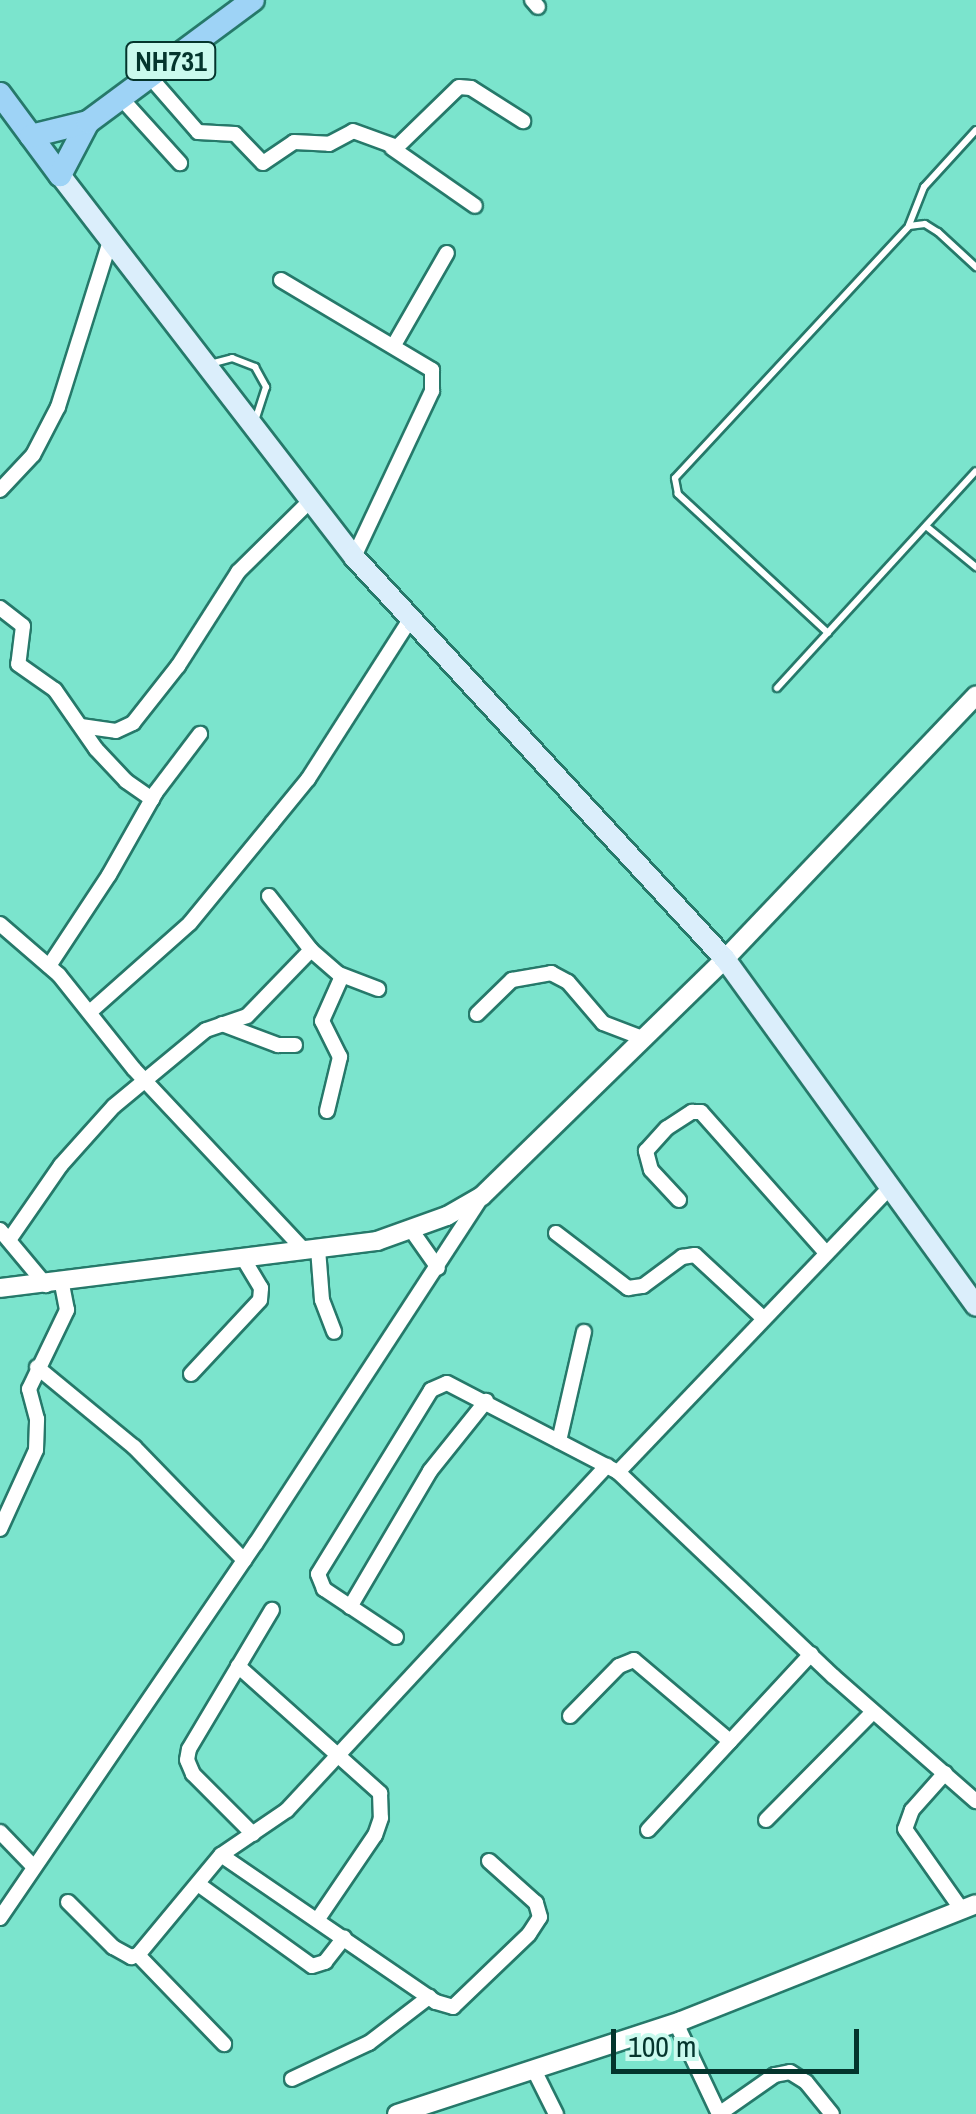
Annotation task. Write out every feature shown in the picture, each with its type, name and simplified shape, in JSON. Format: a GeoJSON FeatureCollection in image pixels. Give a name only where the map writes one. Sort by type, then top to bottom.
{"type":"FeatureCollection","features":[{"type":"Feature","properties":{"kind":"highway","name":"NH731"},"geometry":{"type":"LineString","coordinates":[[31,136],[88,122],[253,0]]}},
{"type":"Feature","properties":{"kind":"highway"},"geometry":{"type":"LineString","coordinates":[[0,94],[60,175]]}},
{"type":"Feature","properties":{"kind":"highway","name":"NH731"},"geometry":{"type":"LineString","coordinates":[[60,175],[88,122]]}},
{"type":"Feature","properties":{"kind":"main road"},"geometry":{"type":"LineString","coordinates":[[60,175],[354,557],[725,959],[976,1306]]}},
{"type":"Feature","properties":{"kind":"street"},"geometry":{"type":"LineString","coordinates":[[150,77],[198,132],[234,134],[264,162],[294,142],[328,144],[353,131],[392,148],[476,206]]}},
{"type":"Feature","properties":{"kind":"street"},"geometry":{"type":"LineString","coordinates":[[392,148],[402,145],[459,86],[471,88],[522,120]]}},
{"type":"Feature","properties":{"kind":"street"},"geometry":{"type":"LineString","coordinates":[[121,98],[180,162]]}},
{"type":"Feature","properties":{"kind":"street"},"geometry":{"type":"LineString","coordinates":[[0,490],[32,455],[58,407],[110,242]]}},
{"type":"Feature","properties":{"kind":"street"},"geometry":{"type":"LineString","coordinates":[[394,345],[447,253]]}},
{"type":"Feature","properties":{"kind":"street"},"geometry":{"type":"LineString","coordinates":[[281,280],[426,364],[434,379],[354,557]]}},
{"type":"Feature","properties":{"kind":"street"},"geometry":{"type":"LineString","coordinates":[[82,726],[116,731],[133,723],[178,666],[238,572],[310,501]]}},
{"type":"Feature","properties":{"kind":"street"},"geometry":{"type":"LineString","coordinates":[[0,608],[23,626],[18,664],[56,690],[119,774],[152,799]]}},
{"type":"Feature","properties":{"kind":"street"},"geometry":{"type":"LineString","coordinates":[[91,1011],[190,923],[296,794],[411,618]]}},
{"type":"Feature","properties":{"kind":"street"},"geometry":{"type":"LineString","coordinates":[[0,1918],[244,1560],[482,1196],[725,959],[976,695]]}},
{"type":"Feature","properties":{"kind":"street"},"geometry":{"type":"LineString","coordinates":[[49,966],[152,799],[200,734]]}},
{"type":"Feature","properties":{"kind":"street"},"geometry":{"type":"LineString","coordinates":[[270,896],[311,950],[342,976],[378,989]]}},
{"type":"Feature","properties":{"kind":"street"},"geometry":{"type":"LineString","coordinates":[[0,924],[49,966],[91,1011],[146,1082],[311,1250],[334,1332]]}},
{"type":"Feature","properties":{"kind":"street"},"geometry":{"type":"LineString","coordinates":[[0,1529],[36,1450],[37,1419],[29,1389],[67,1310],[54,1284],[4,1235],[80,1141],[114,1106],[206,1030],[247,1016],[311,950]]}},
{"type":"Feature","properties":{"kind":"street"},"geometry":{"type":"LineString","coordinates":[[477,1014],[512,980],[551,973],[568,982],[603,1023],[642,1038]]}},
{"type":"Feature","properties":{"kind":"street"},"geometry":{"type":"LineString","coordinates":[[327,1112],[340,1056],[322,1021],[342,976]]}},
{"type":"Feature","properties":{"kind":"street"},"geometry":{"type":"LineString","coordinates":[[221,1024],[278,1045],[295,1045]]}},
{"type":"Feature","properties":{"kind":"street"},"geometry":{"type":"LineString","coordinates":[[679,1200],[651,1170],[646,1151],[687,1114],[701,1112],[826,1253]]}},
{"type":"Feature","properties":{"kind":"street"},"geometry":{"type":"LineString","coordinates":[[68,1902],[113,1947],[131,1957],[138,1955],[222,1855],[286,1810],[891,1186]]}},
{"type":"Feature","properties":{"kind":"street"},"geometry":{"type":"LineString","coordinates":[[0,1288],[245,1260],[412,1231],[482,1196]]}},
{"type":"Feature","properties":{"kind":"street"},"geometry":{"type":"LineString","coordinates":[[412,1231],[438,1268]]}},
{"type":"Feature","properties":{"kind":"street"},"geometry":{"type":"LineString","coordinates":[[556,1233],[628,1288],[643,1286],[682,1258],[695,1255],[762,1318]]}},
{"type":"Feature","properties":{"kind":"street"},"geometry":{"type":"LineString","coordinates":[[192,1374],[260,1300],[261,1288],[245,1260]]}},
{"type":"Feature","properties":{"kind":"street"},"geometry":{"type":"LineString","coordinates":[[559,1440],[584,1332]]}},
{"type":"Feature","properties":{"kind":"street"},"geometry":{"type":"LineString","coordinates":[[37,1367],[134,1448],[244,1560]]}},
{"type":"Feature","properties":{"kind":"street"},"geometry":{"type":"LineString","coordinates":[[396,1638],[318,1582],[320,1564],[431,1390],[447,1383],[613,1469],[810,1654],[976,1800]]}},
{"type":"Feature","properties":{"kind":"street"},"geometry":{"type":"LineString","coordinates":[[350,1607],[430,1470],[486,1401]]}},
{"type":"Feature","properties":{"kind":"street"},"geometry":{"type":"LineString","coordinates":[[253,1834],[187,1765],[189,1748],[272,1610]]}},
{"type":"Feature","properties":{"kind":"street"},"geometry":{"type":"LineString","coordinates":[[648,1830],[810,1654]]}},
{"type":"Feature","properties":{"kind":"street"},"geometry":{"type":"LineString","coordinates":[[570,1716],[619,1666],[634,1660],[730,1741]]}},
{"type":"Feature","properties":{"kind":"street"},"geometry":{"type":"LineString","coordinates":[[238,1666],[340,1753],[380,1793],[382,1818],[364,1854],[318,1919]]}},
{"type":"Feature","properties":{"kind":"street"},"geometry":{"type":"LineString","coordinates":[[766,1820],[874,1712]]}},
{"type":"Feature","properties":{"kind":"street"},"geometry":{"type":"LineString","coordinates":[[397,2114],[676,2023],[969,1907],[905,1829],[912,1810],[945,1773]]}},
{"type":"Feature","properties":{"kind":"street"},"geometry":{"type":"LineString","coordinates":[[0,1832],[33,1866]]}},
{"type":"Feature","properties":{"kind":"street"},"geometry":{"type":"LineString","coordinates":[[222,1855],[446,2006],[458,2005],[537,1925],[540,1910],[536,1903],[489,1860]]}},
{"type":"Feature","properties":{"kind":"street"},"geometry":{"type":"LineString","coordinates":[[198,1884],[312,1966],[325,1962],[344,1938]]}},
{"type":"Feature","properties":{"kind":"street"},"geometry":{"type":"LineString","coordinates":[[138,1955],[224,2044]]}},
{"type":"Feature","properties":{"kind":"street"},"geometry":{"type":"LineString","coordinates":[[292,2079],[369,2044],[429,1998]]}},
{"type":"Feature","properties":{"kind":"street"},"geometry":{"type":"LineString","coordinates":[[676,2023],[719,2114],[775,2075],[790,2072],[806,2082],[832,2114]]}},
{"type":"Feature","properties":{"kind":"street"},"geometry":{"type":"LineString","coordinates":[[534,2072],[556,2114]]}},
{"type":"Feature","properties":{"kind":"lane"},"geometry":{"type":"LineString","coordinates":[[828,633],[678,494],[675,478],[909,226],[924,187],[976,130]]}},
{"type":"Feature","properties":{"kind":"lane"},"geometry":{"type":"LineString","coordinates":[[909,226],[926,224],[976,267]]}},
{"type":"Feature","properties":{"kind":"lane"},"geometry":{"type":"LineString","coordinates":[[204,366],[222,359],[244,360],[264,379],[264,399],[252,429]]}},
{"type":"Feature","properties":{"kind":"lane"},"geometry":{"type":"LineString","coordinates":[[777,688],[976,472]]}},
{"type":"Feature","properties":{"kind":"lane"},"geometry":{"type":"LineString","coordinates":[[926,526],[976,567]]}}]}
